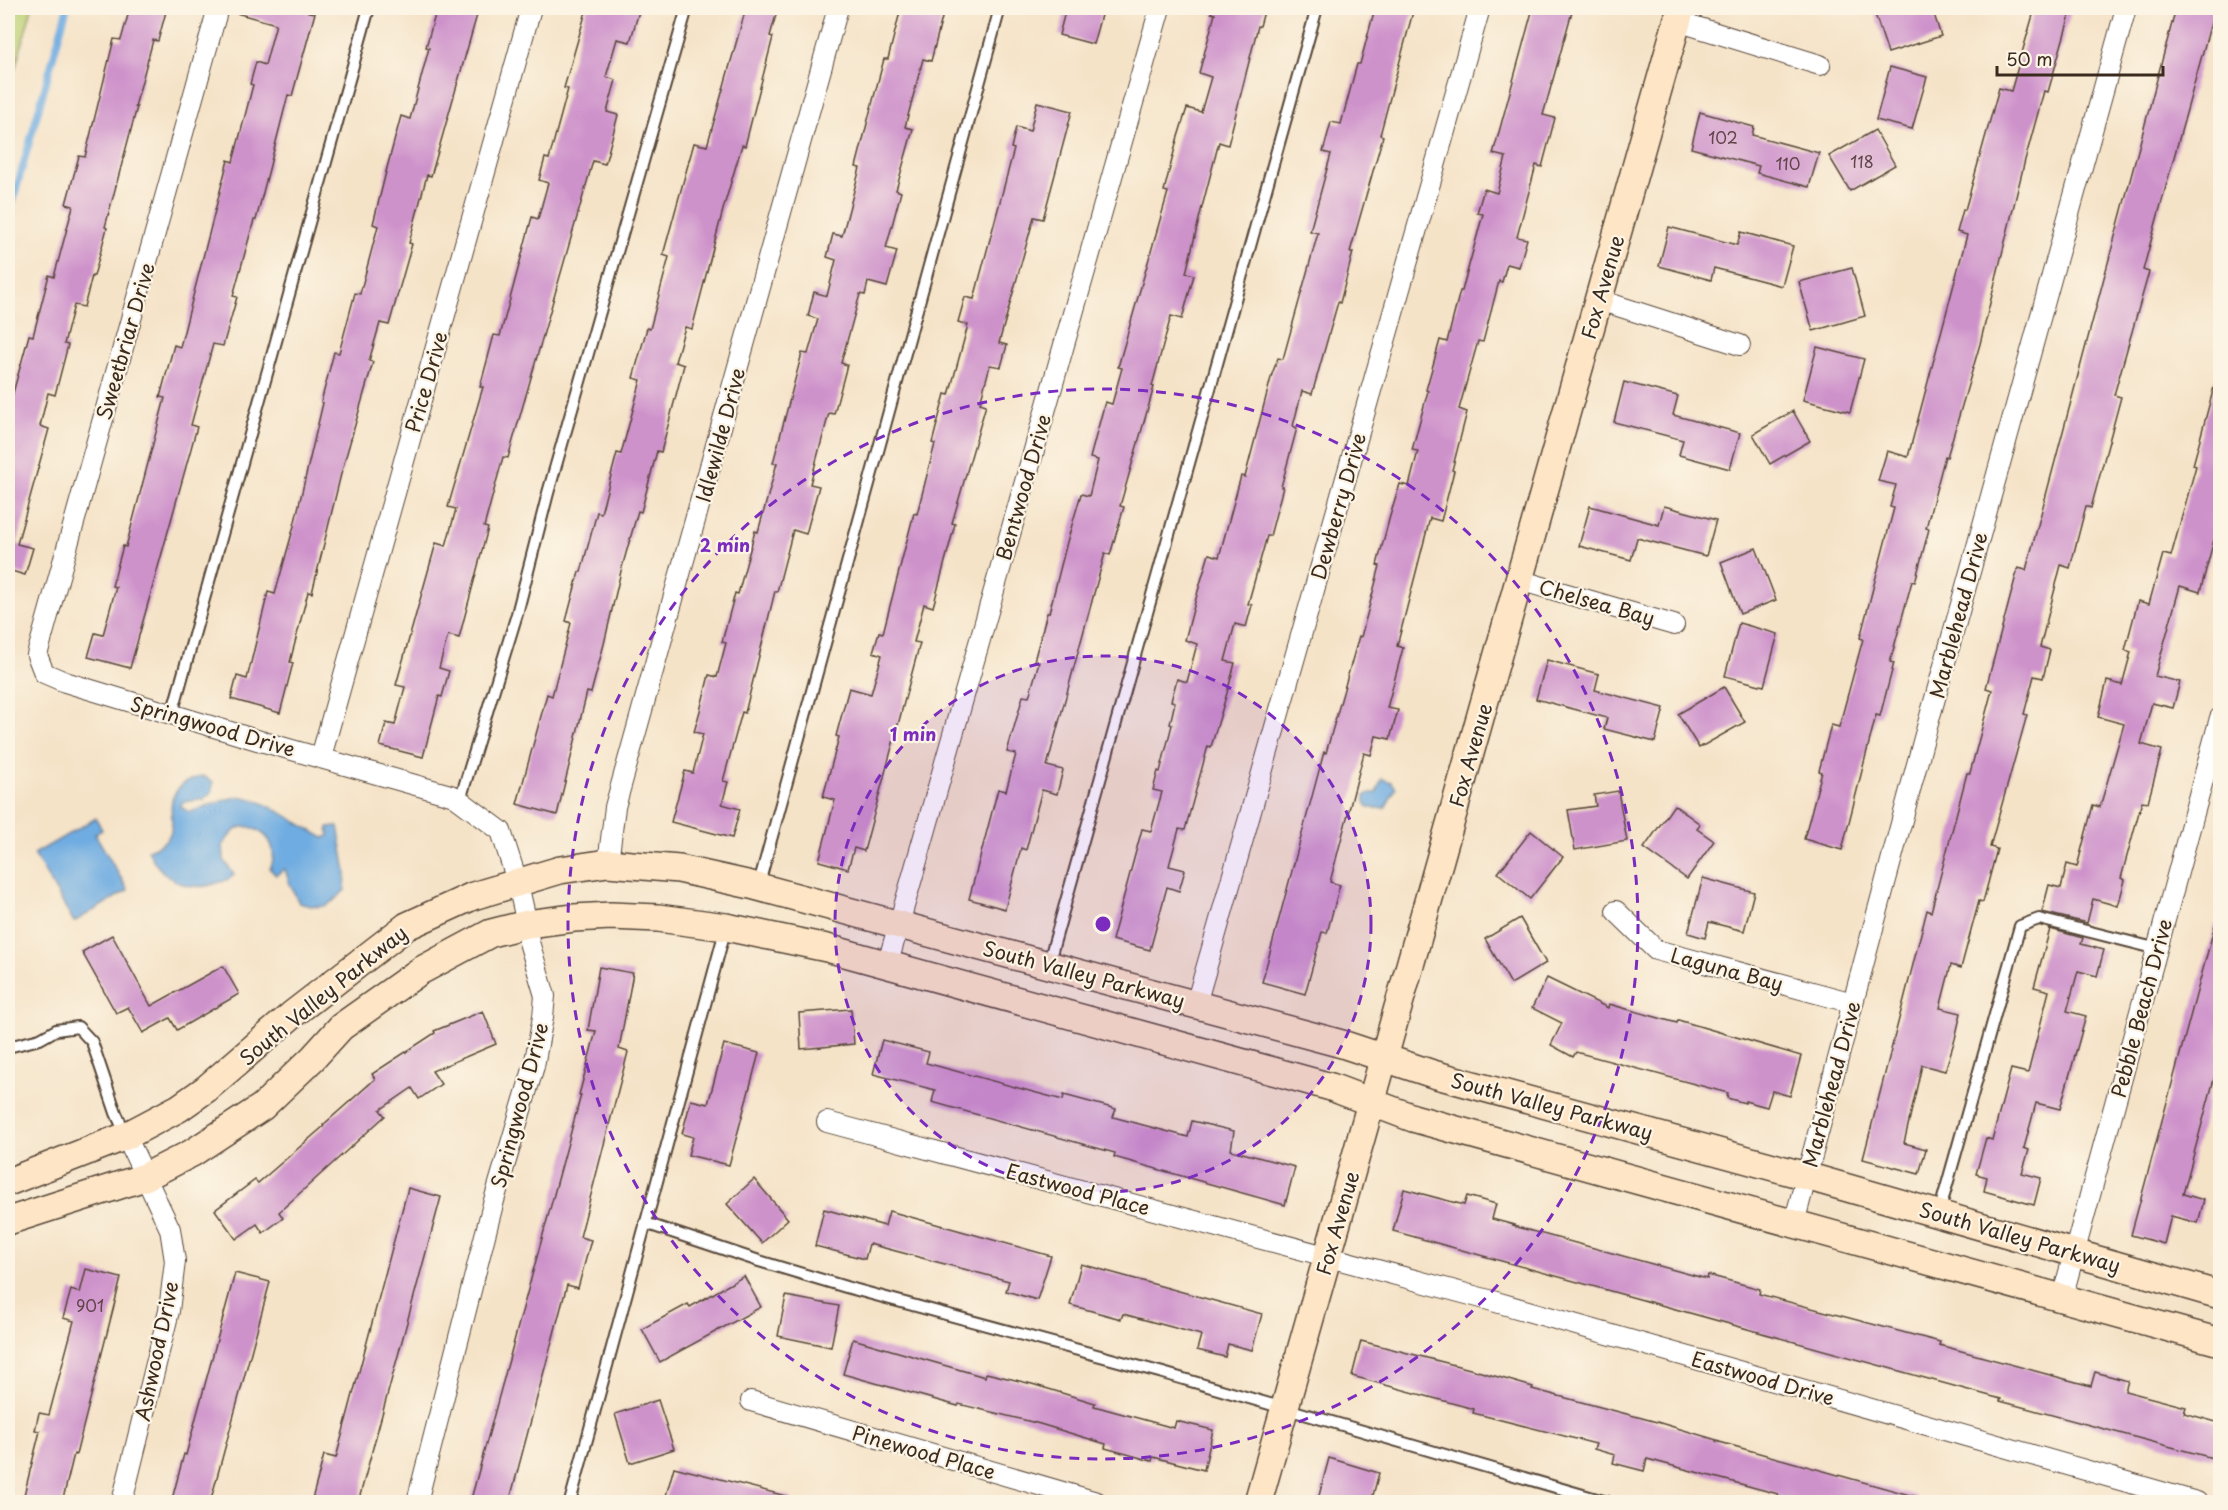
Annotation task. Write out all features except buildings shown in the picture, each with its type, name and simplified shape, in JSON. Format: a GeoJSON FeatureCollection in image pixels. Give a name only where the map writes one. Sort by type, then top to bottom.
{"type":"FeatureCollection","features":[{"type":"Feature","properties":{"kind":"main road","name":"Fox Avenue"},"geometry":{"type":"LineString","coordinates":[[1258,1503],[1679,14]]}},
{"type":"Feature","properties":{"kind":"main road","name":"South Valley Parkway"},"geometry":{"type":"LineString","coordinates":[[8,1182],[126,1136],[179,1108],[206,1089],[293,1014],[407,926],[473,896],[560,870],[608,863],[679,869],[758,887],[1196,1004],[1342,1044],[1433,1074],[1806,1176],[2220,1295]]}},
{"type":"Feature","properties":{"kind":"main road","name":"South Valley Parkway"},"geometry":{"type":"LineString","coordinates":[[8,1221],[145,1177],[192,1153],[262,1107],[314,1058],[341,1027],[398,985],[431,964],[491,933],[527,924],[574,918],[611,916],[658,918],[726,927],[827,948],[1331,1088],[1413,1118],[2220,1342]]}},
{"type":"Feature","properties":{"kind":"street","name":"Sweetbriar Drive"},"geometry":{"type":"LineString","coordinates":[[45,673],[38,655],[218,8]]}},
{"type":"Feature","properties":{"kind":"street","name":"Price Drive"},"geometry":{"type":"LineString","coordinates":[[321,757],[531,8]]}},
{"type":"Feature","properties":{"kind":"street","name":"Idlewilde Drive"},"geometry":{"type":"LineString","coordinates":[[608,863],[615,807],[838,8]]}},
{"type":"Feature","properties":{"kind":"street","name":"Bentwood Drive"},"geometry":{"type":"LineString","coordinates":[[887,966],[1160,8]]}},
{"type":"Feature","properties":{"kind":"street","name":"Dewberry Drive"},"geometry":{"type":"LineString","coordinates":[[1196,1004],[1480,8]]}},
{"type":"Feature","properties":{"kind":"street","name":"Marblehead Drive"},"geometry":{"type":"LineString","coordinates":[[1794,1223],[1924,738],[2126,8]]}},
{"type":"Feature","properties":{"kind":"street"},"geometry":{"type":"LineString","coordinates":[[1679,14],[1820,65]]}},
{"type":"Feature","properties":{"kind":"street"},"geometry":{"type":"LineString","coordinates":[[1599,300],[1740,345]]}},
{"type":"Feature","properties":{"kind":"street","name":"Chelsea Bay"},"geometry":{"type":"LineString","coordinates":[[1520,580],[1674,625]]}},
{"type":"Feature","properties":{"kind":"street","name":"Springwood Drive"},"geometry":{"type":"LineString","coordinates":[[45,673],[65,682],[460,800],[501,831],[518,884],[529,942],[545,996],[543,1017],[534,1066],[493,1204],[417,1503]]}},
{"type":"Feature","properties":{"kind":"street","name":"Pebble Beach Drive"},"geometry":{"type":"LineString","coordinates":[[2062,1298],[2220,718]]}},
{"type":"Feature","properties":{"kind":"street","name":"Laguna Bay"},"geometry":{"type":"LineString","coordinates":[[1616,911],[1656,950],[1853,1003]]}},
{"type":"Feature","properties":{"kind":"street","name":"Eastwood Place"},"geometry":{"type":"LineString","coordinates":[[828,1122],[1328,1256]]}},
{"type":"Feature","properties":{"kind":"street","name":"Ashwood Drive"},"geometry":{"type":"LineString","coordinates":[[122,1503],[169,1311],[175,1261],[170,1229],[126,1136]]}},
{"type":"Feature","properties":{"kind":"street","name":"Eastwood Drive"},"geometry":{"type":"LineString","coordinates":[[1328,1256],[2197,1503]]}},
{"type":"Feature","properties":{"kind":"street","name":"Pinewood Place"},"geometry":{"type":"LineString","coordinates":[[751,1401],[1098,1503]]}},
{"type":"Feature","properties":{"kind":"lane"},"geometry":{"type":"LineString","coordinates":[[172,714],[369,8]]}},
{"type":"Feature","properties":{"kind":"lane"},"geometry":{"type":"LineString","coordinates":[[460,800],[517,614],[551,482],[687,8]]}},
{"type":"Feature","properties":{"kind":"lane"},"geometry":{"type":"LineString","coordinates":[[758,887],[1000,8]]}},
{"type":"Feature","properties":{"kind":"lane"},"geometry":{"type":"LineString","coordinates":[[1048,965],[1317,8]]}},
{"type":"Feature","properties":{"kind":"lane"},"geometry":{"type":"LineString","coordinates":[[1939,1214],[2020,926],[2039,919],[2158,949]]}},
{"type":"Feature","properties":{"kind":"lane"},"geometry":{"type":"LineString","coordinates":[[570,1503],[726,927]]}},
{"type":"Feature","properties":{"kind":"lane"},"geometry":{"type":"LineString","coordinates":[[8,1047],[40,1039],[56,1030],[78,1027],[92,1042],[126,1136]]}},
{"type":"Feature","properties":{"kind":"lane"},"geometry":{"type":"LineString","coordinates":[[645,1223],[835,1284],[1163,1373],[1607,1503]]}},
{"type":"Feature","properties":{"kind":"green space"},"geometry":{"type":"Polygon","coordinates":[[[8,8],[32,8],[8,94],[8,8]]]}},
{"type":"Feature","properties":{"kind":"water"},"geometry":{"type":"Polygon","coordinates":[[[203,776],[213,782],[212,792],[204,799],[183,802],[180,806],[189,812],[239,797],[270,806],[324,838],[329,836],[328,827],[338,826],[346,872],[345,890],[325,906],[299,903],[285,869],[276,875],[270,869],[273,852],[267,837],[253,828],[246,827],[234,831],[223,844],[224,860],[234,875],[230,878],[206,886],[196,886],[186,885],[167,876],[153,860],[148,850],[161,844],[168,837],[172,822],[173,797],[180,786],[203,776]]]}},
{"type":"Feature","properties":{"kind":"water"},"geometry":{"type":"Polygon","coordinates":[[[1382,779],[1391,782],[1396,788],[1385,808],[1369,808],[1365,802],[1365,796],[1376,793],[1382,779]]]}},
{"type":"Feature","properties":{"kind":"water"},"geometry":{"type":"Polygon","coordinates":[[[96,818],[102,830],[95,834],[128,890],[74,922],[34,854],[96,818]]]}},
{"type":"Feature","properties":{"kind":"waterway"},"geometry":{"type":"LineString","coordinates":[[8,212],[67,8]]}}]}
